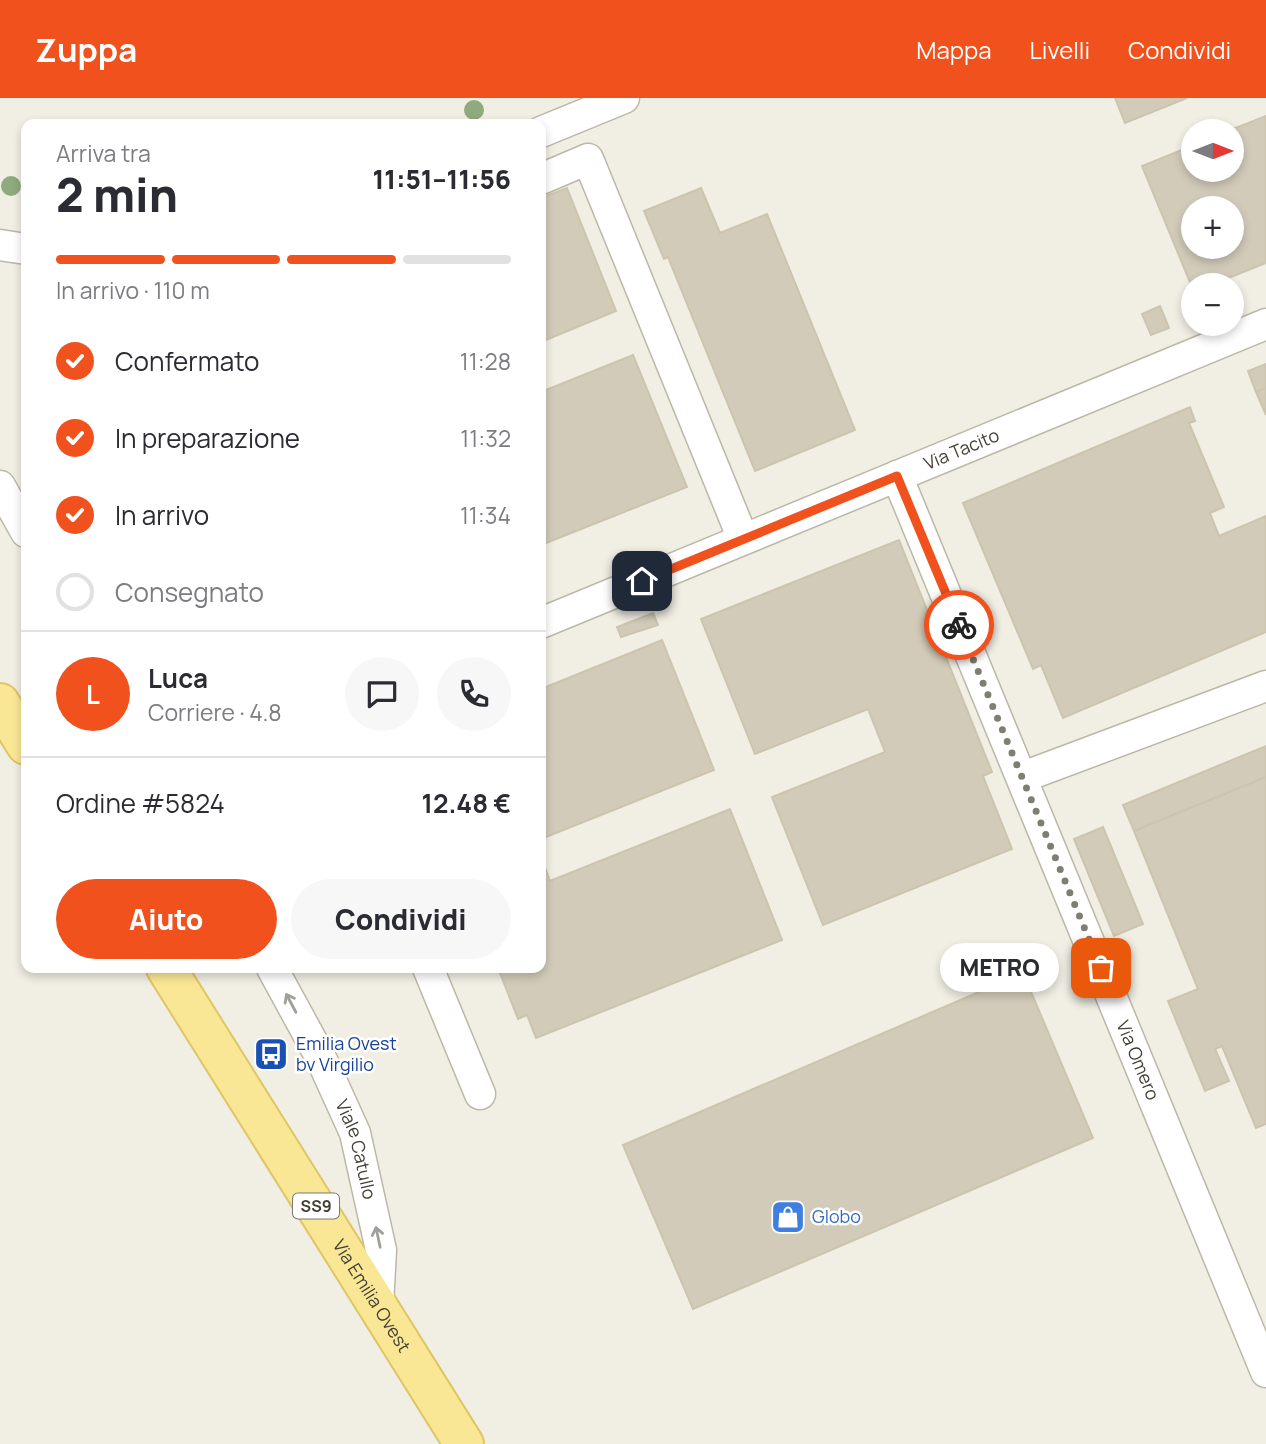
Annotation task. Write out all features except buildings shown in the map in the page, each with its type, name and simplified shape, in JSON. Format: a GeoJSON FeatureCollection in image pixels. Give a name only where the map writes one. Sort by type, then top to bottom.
{"type":"FeatureCollection","features":[{"type":"Feature","properties":{"kind":"main road"},"geometry":{"type":"LineString","coordinates":[[0,703],[21,737]]}},
{"type":"Feature","properties":{"kind":"main road","name":"Via Emilia Ovest"},"geometry":{"type":"LineString","coordinates":[[169,973],[464,1444]]}},
{"type":"Feature","properties":{"kind":"street"},"geometry":{"type":"LineString","coordinates":[[546,130],[624,98]]}},
{"type":"Feature","properties":{"kind":"street"},"geometry":{"type":"LineString","coordinates":[[546,177],[588,159],[743,539]]}},
{"type":"Feature","properties":{"kind":"street"},"geometry":{"type":"LineString","coordinates":[[0,244],[21,248]]}},
{"type":"Feature","properties":{"kind":"street","name":"Via Tacito"},"geometry":{"type":"LineString","coordinates":[[546,621],[1266,324]]}},
{"type":"Feature","properties":{"kind":"street","name":"Via Omero"},"geometry":{"type":"LineString","coordinates":[[897,476],[1266,1372]]}},
{"type":"Feature","properties":{"kind":"street"},"geometry":{"type":"LineString","coordinates":[[0,486],[21,523]]}},
{"type":"Feature","properties":{"kind":"street"},"geometry":{"type":"LineString","coordinates":[[1023,777],[1266,686]]}},
{"type":"Feature","properties":{"kind":"street","name":"Viale Catullo"},"geometry":{"type":"LineString","coordinates":[[275,973],[320,1056],[355,1133],[381,1250],[378,1305]]}},
{"type":"Feature","properties":{"kind":"street"},"geometry":{"type":"LineString","coordinates":[[430,973],[480,1094]]}},
{"type":"Feature","properties":{"kind":"way so far"},"geometry":{"type":"LineString","coordinates":[[959,625],[1101,968]]}},
{"type":"Feature","properties":{"kind":"place","name":"METRO"},"geometry":{"type":"Point","coordinates":[1101,968]}},
{"type":"Feature","properties":{"kind":"place","name":"Emilia Ovest bv Virgilio"},"geometry":{"type":"Point","coordinates":[271,1054]}},
{"type":"Feature","properties":{"kind":"place","name":"Globo"},"geometry":{"type":"Point","coordinates":[788,1217]}},
{"type":"Feature","properties":{"kind":"route"},"geometry":{"type":"LineString","coordinates":[[642,581],[897,476],[959,625]]}}]}
